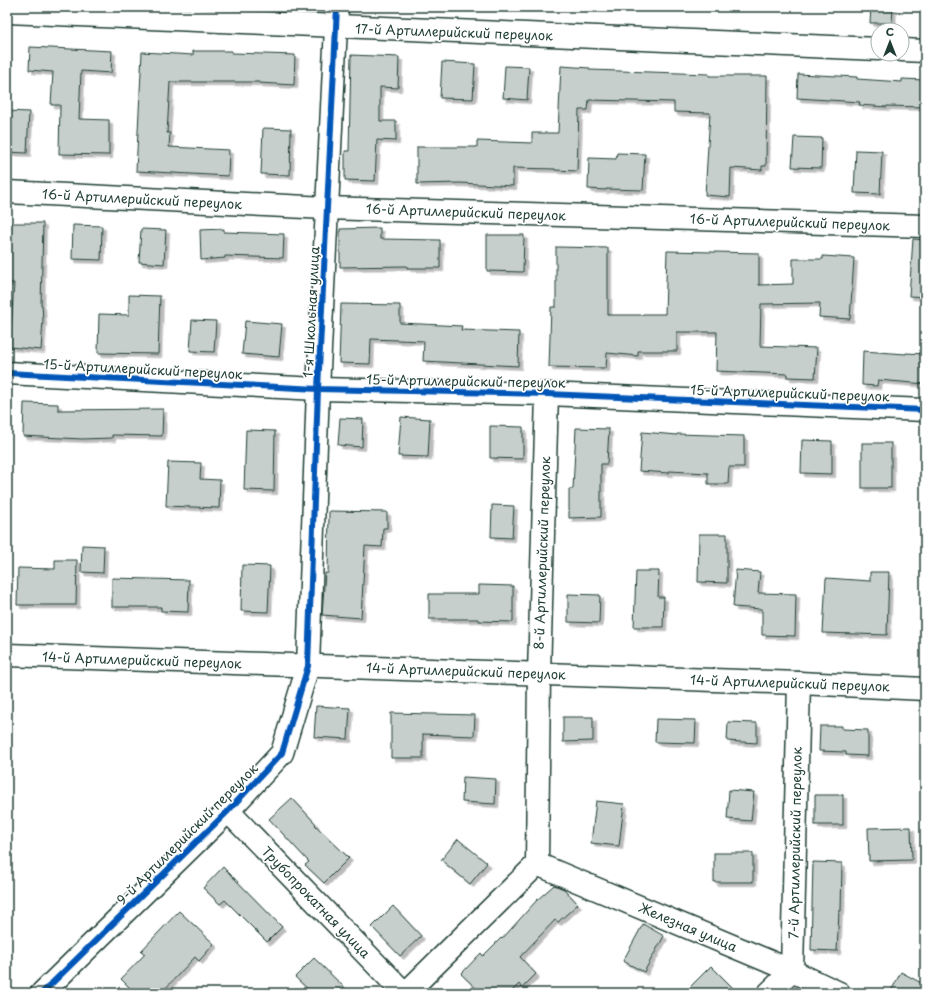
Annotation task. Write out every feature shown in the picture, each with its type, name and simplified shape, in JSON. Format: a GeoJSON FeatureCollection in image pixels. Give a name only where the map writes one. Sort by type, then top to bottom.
{"type":"FeatureCollection","features":[{"type":"Feature","properties":{"kind":"street","name":"17-й Артиллерийский переулок"},"geometry":{"type":"LineString","coordinates":[[7,12],[337,17],[870,49]]}},
{"type":"Feature","properties":{"kind":"street","name":"1-я Школьная улица"},"geometry":{"type":"LineString","coordinates":[[308,666],[326,208],[337,17]]}},
{"type":"Feature","properties":{"kind":"street"},"geometry":{"type":"LineString","coordinates":[[910,50],[925,51]]}},
{"type":"Feature","properties":{"kind":"street","name":"16-й Артиллерийский переулок"},"geometry":{"type":"LineString","coordinates":[[7,192],[326,208],[925,226]]}},
{"type":"Feature","properties":{"kind":"street","name":"15-й Артиллерийский переулок"},"geometry":{"type":"LineString","coordinates":[[7,373],[318,388],[547,394],[925,410]]}},
{"type":"Feature","properties":{"kind":"street","name":"8-й Артиллерийский переулок"},"geometry":{"type":"LineString","coordinates":[[537,864],[539,674],[547,394]]}},
{"type":"Feature","properties":{"kind":"street","name":"14-й Артиллерийский переулок"},"geometry":{"type":"LineString","coordinates":[[7,656],[799,683],[925,689]]}},
{"type":"Feature","properties":{"kind":"street","name":"9-й Артиллерийский переулок"},"geometry":{"type":"LineString","coordinates":[[42,993],[228,811],[282,753],[308,666]]}},
{"type":"Feature","properties":{"kind":"street","name":"7-й Артиллерийский переулок"},"geometry":{"type":"LineString","coordinates":[[792,971],[799,683]]}},
{"type":"Feature","properties":{"kind":"street","name":"Трубопрокатная улица"},"geometry":{"type":"LineString","coordinates":[[228,811],[405,993]]}},
{"type":"Feature","properties":{"kind":"street"},"geometry":{"type":"LineString","coordinates":[[405,993],[537,864]]}},
{"type":"Feature","properties":{"kind":"street","name":"Железная улица"},"geometry":{"type":"LineString","coordinates":[[537,864],[792,971],[839,993]]}},
{"type":"Feature","properties":{"kind":"street"},"geometry":{"type":"LineString","coordinates":[[768,993],[792,971]]}},
{"type":"Feature","properties":{"kind":"building"},"geometry":{"type":"Polygon","coordinates":[[[871,7],[893,7],[892,22],[870,22],[871,7]]]}},
{"type":"Feature","properties":{"kind":"building"},"geometry":{"type":"Polygon","coordinates":[[[30,47],[112,51],[111,73],[81,71],[79,119],[109,120],[109,155],[59,154],[60,105],[51,105],[53,72],[29,70],[30,47]]]}},
{"type":"Feature","properties":{"kind":"building"},"geometry":{"type":"Polygon","coordinates":[[[193,51],[232,51],[232,53],[295,55],[294,85],[259,82],[170,82],[167,133],[170,133],[169,147],[229,150],[228,176],[136,171],[142,52],[193,55],[193,51]]]}},
{"type":"Feature","properties":{"kind":"building"},"geometry":{"type":"Polygon","coordinates":[[[351,55],[399,57],[398,88],[380,87],[380,121],[396,121],[396,141],[377,140],[375,181],[345,180],[345,151],[349,151],[351,55]]]}},
{"type":"Feature","properties":{"kind":"building"},"geometry":{"type":"Polygon","coordinates":[[[442,62],[475,64],[473,99],[440,98],[442,62]]]}},
{"type":"Feature","properties":{"kind":"building"},"geometry":{"type":"Polygon","coordinates":[[[505,66],[529,67],[527,100],[503,98],[505,66]]]}},
{"type":"Feature","properties":{"kind":"building"},"geometry":{"type":"Polygon","coordinates":[[[561,66],[590,68],[590,70],[709,74],[709,76],[767,76],[766,166],[762,166],[762,170],[731,168],[730,197],[705,195],[710,113],[674,112],[674,102],[589,100],[588,110],[579,110],[577,171],[513,168],[513,186],[460,183],[417,184],[417,147],[477,147],[477,141],[532,143],[532,133],[558,133],[561,66]]]}},
{"type":"Feature","properties":{"kind":"building"},"geometry":{"type":"Polygon","coordinates":[[[798,74],[857,77],[857,79],[902,82],[902,79],[925,80],[925,107],[887,107],[859,105],[860,102],[797,98],[798,74]]]}},
{"type":"Feature","properties":{"kind":"building"},"geometry":{"type":"Polygon","coordinates":[[[7,111],[29,112],[27,153],[7,152],[7,111]]]}},
{"type":"Feature","properties":{"kind":"building"},"geometry":{"type":"Polygon","coordinates":[[[263,128],[291,129],[290,175],[261,174],[263,128]]]}},
{"type":"Feature","properties":{"kind":"building"},"geometry":{"type":"Polygon","coordinates":[[[794,137],[822,138],[821,168],[792,167],[794,137]]]}},
{"type":"Feature","properties":{"kind":"building"},"geometry":{"type":"Polygon","coordinates":[[[856,150],[882,151],[880,194],[854,193],[856,150]]]}},
{"type":"Feature","properties":{"kind":"building"},"geometry":{"type":"Polygon","coordinates":[[[617,153],[645,154],[643,190],[588,189],[589,158],[616,159],[617,153]]]}},
{"type":"Feature","properties":{"kind":"building"},"geometry":{"type":"Polygon","coordinates":[[[7,223],[43,223],[41,305],[43,320],[41,350],[10,347],[14,283],[7,283],[7,223]]]}},
{"type":"Feature","properties":{"kind":"building"},"geometry":{"type":"Polygon","coordinates":[[[73,225],[102,226],[101,260],[72,259],[73,225]]]}},
{"type":"Feature","properties":{"kind":"building"},"geometry":{"type":"Polygon","coordinates":[[[380,228],[380,239],[440,240],[440,268],[407,268],[407,266],[340,267],[340,229],[380,228]]]}},
{"type":"Feature","properties":{"kind":"building"},"geometry":{"type":"Polygon","coordinates":[[[141,229],[166,230],[164,264],[139,262],[141,229]]]}},
{"type":"Feature","properties":{"kind":"building"},"geometry":{"type":"Polygon","coordinates":[[[224,229],[224,232],[284,234],[283,258],[225,256],[225,258],[201,260],[200,230],[224,229]]]}},
{"type":"Feature","properties":{"kind":"building"},"geometry":{"type":"Polygon","coordinates":[[[487,235],[524,235],[523,272],[487,271],[487,235]]]}},
{"type":"Feature","properties":{"kind":"building"},"geometry":{"type":"Polygon","coordinates":[[[913,239],[925,240],[925,297],[909,296],[913,239]]]}},
{"type":"Feature","properties":{"kind":"building"},"geometry":{"type":"Polygon","coordinates":[[[556,247],[608,248],[608,315],[665,314],[667,251],[759,253],[759,285],[793,284],[793,259],[823,259],[823,256],[854,258],[850,319],[819,317],[820,303],[761,304],[760,346],[817,348],[815,378],[787,377],[787,374],[716,371],[717,332],[677,332],[677,351],[638,351],[638,356],[607,353],[606,368],[549,367],[551,307],[556,307],[556,247]]]}},
{"type":"Feature","properties":{"kind":"building"},"geometry":{"type":"Polygon","coordinates":[[[129,295],[160,296],[158,354],[98,353],[99,314],[129,315],[129,295]]]}},
{"type":"Feature","properties":{"kind":"building"},"geometry":{"type":"Polygon","coordinates":[[[341,304],[400,305],[400,323],[462,326],[461,330],[519,332],[518,366],[423,361],[424,341],[371,339],[370,364],[339,363],[341,304]]]}},
{"type":"Feature","properties":{"kind":"building"},"geometry":{"type":"Polygon","coordinates":[[[192,320],[216,321],[214,352],[190,351],[192,320]]]}},
{"type":"Feature","properties":{"kind":"building"},"geometry":{"type":"Polygon","coordinates":[[[245,321],[282,324],[279,357],[242,354],[245,321]]]}},
{"type":"Feature","properties":{"kind":"building"},"geometry":{"type":"Polygon","coordinates":[[[863,351],[925,354],[925,384],[878,380],[877,386],[862,385],[863,351]]]}},
{"type":"Feature","properties":{"kind":"building"},"geometry":{"type":"Polygon","coordinates":[[[24,403],[58,404],[58,410],[163,409],[162,436],[112,435],[112,438],[82,439],[23,436],[24,403]]]}},
{"type":"Feature","properties":{"kind":"building"},"geometry":{"type":"Polygon","coordinates":[[[401,417],[430,419],[428,457],[398,456],[401,417]]]}},
{"type":"Feature","properties":{"kind":"building"},"geometry":{"type":"Polygon","coordinates":[[[340,418],[363,419],[362,447],[338,445],[340,418]]]}},
{"type":"Feature","properties":{"kind":"building"},"geometry":{"type":"Polygon","coordinates":[[[490,426],[523,427],[523,459],[490,458],[490,426]]]}},
{"type":"Feature","properties":{"kind":"building"},"geometry":{"type":"Polygon","coordinates":[[[576,428],[609,429],[607,464],[601,464],[601,517],[569,518],[569,489],[573,489],[576,428]]]}},
{"type":"Feature","properties":{"kind":"building"},"geometry":{"type":"Polygon","coordinates":[[[246,430],[275,431],[274,491],[244,490],[246,430]]]}},
{"type":"Feature","properties":{"kind":"building"},"geometry":{"type":"Polygon","coordinates":[[[642,432],[677,435],[744,436],[744,467],[729,467],[728,484],[708,484],[708,473],[639,471],[642,432]]]}},
{"type":"Feature","properties":{"kind":"building"},"geometry":{"type":"Polygon","coordinates":[[[802,440],[832,441],[832,474],[801,473],[802,440]]]}},
{"type":"Feature","properties":{"kind":"building"},"geometry":{"type":"Polygon","coordinates":[[[862,443],[891,443],[891,488],[862,488],[862,443]]]}},
{"type":"Feature","properties":{"kind":"building"},"geometry":{"type":"Polygon","coordinates":[[[168,462],[201,463],[200,479],[220,480],[219,508],[166,506],[168,462]]]}},
{"type":"Feature","properties":{"kind":"building"},"geometry":{"type":"Polygon","coordinates":[[[492,505],[514,506],[512,538],[491,537],[492,505]]]}},
{"type":"Feature","properties":{"kind":"building"},"geometry":{"type":"Polygon","coordinates":[[[329,511],[387,512],[387,528],[383,528],[382,547],[365,546],[361,618],[322,615],[325,573],[328,573],[329,511]]]}},
{"type":"Feature","properties":{"kind":"building"},"geometry":{"type":"Polygon","coordinates":[[[699,534],[727,534],[727,583],[698,582],[699,534]]]}},
{"type":"Feature","properties":{"kind":"building"},"geometry":{"type":"Polygon","coordinates":[[[82,545],[104,546],[103,573],[81,572],[82,545]]]}},
{"type":"Feature","properties":{"kind":"building"},"geometry":{"type":"Polygon","coordinates":[[[55,560],[77,560],[76,605],[17,605],[18,568],[55,569],[55,560]]]}},
{"type":"Feature","properties":{"kind":"building"},"geometry":{"type":"Polygon","coordinates":[[[242,565],[270,566],[268,612],[241,611],[242,565]]]}},
{"type":"Feature","properties":{"kind":"building"},"geometry":{"type":"Polygon","coordinates":[[[736,570],[760,572],[758,593],[796,594],[795,636],[762,635],[762,609],[733,607],[736,570]]]}},
{"type":"Feature","properties":{"kind":"building"},"geometry":{"type":"Polygon","coordinates":[[[636,571],[659,571],[658,597],[664,597],[663,627],[634,627],[636,571]]]}},
{"type":"Feature","properties":{"kind":"building"},"geometry":{"type":"Polygon","coordinates":[[[870,572],[889,572],[887,635],[823,633],[826,578],[870,581],[870,572]]]}},
{"type":"Feature","properties":{"kind":"building"},"geometry":{"type":"Polygon","coordinates":[[[112,578],[189,580],[188,612],[161,611],[161,607],[112,607],[112,578]]]}},
{"type":"Feature","properties":{"kind":"building"},"geometry":{"type":"Polygon","coordinates":[[[479,585],[513,586],[513,622],[479,621],[479,619],[429,619],[429,594],[479,594],[479,585]]]}},
{"type":"Feature","properties":{"kind":"building"},"geometry":{"type":"Polygon","coordinates":[[[568,594],[600,595],[599,623],[568,622],[568,594]]]}},
{"type":"Feature","properties":{"kind":"building"},"geometry":{"type":"Polygon","coordinates":[[[316,706],[350,708],[348,739],[314,737],[316,706]]]}},
{"type":"Feature","properties":{"kind":"building"},"geometry":{"type":"Polygon","coordinates":[[[391,713],[475,715],[474,736],[423,734],[423,758],[391,758],[391,713]]]}},
{"type":"Feature","properties":{"kind":"building"},"geometry":{"type":"Polygon","coordinates":[[[563,717],[593,717],[593,741],[563,742],[563,717]]]}},
{"type":"Feature","properties":{"kind":"building"},"geometry":{"type":"Polygon","coordinates":[[[656,719],[696,720],[695,743],[655,742],[656,719]]]}},
{"type":"Feature","properties":{"kind":"building"},"geometry":{"type":"Polygon","coordinates":[[[728,722],[757,723],[757,743],[727,741],[728,722]]]}},
{"type":"Feature","properties":{"kind":"building"},"geometry":{"type":"Polygon","coordinates":[[[820,726],[842,726],[842,729],[868,730],[868,756],[846,755],[846,752],[819,751],[820,726]]]}},
{"type":"Feature","properties":{"kind":"building"},"geometry":{"type":"Polygon","coordinates":[[[463,777],[496,779],[495,804],[462,802],[463,777]]]}},
{"type":"Feature","properties":{"kind":"building"},"geometry":{"type":"Polygon","coordinates":[[[729,790],[754,792],[751,821],[727,819],[729,790]]]}},
{"type":"Feature","properties":{"kind":"building"},"geometry":{"type":"Polygon","coordinates":[[[815,795],[843,795],[843,825],[815,825],[815,795]]]}},
{"type":"Feature","properties":{"kind":"building"},"geometry":{"type":"Polygon","coordinates":[[[292,798],[316,824],[315,825],[349,858],[324,883],[305,865],[309,862],[269,819],[292,798]]]}},
{"type":"Feature","properties":{"kind":"building"},"geometry":{"type":"Polygon","coordinates":[[[596,801],[624,804],[619,846],[591,843],[596,801]]]}},
{"type":"Feature","properties":{"kind":"building"},"geometry":{"type":"Polygon","coordinates":[[[911,827],[912,860],[869,861],[868,828],[911,827]]]}},
{"type":"Feature","properties":{"kind":"building"},"geometry":{"type":"Polygon","coordinates":[[[458,839],[487,863],[470,884],[441,860],[458,839]]]}},
{"type":"Feature","properties":{"kind":"building"},"geometry":{"type":"Polygon","coordinates":[[[714,853],[753,853],[753,882],[714,882],[714,853]]]}},
{"type":"Feature","properties":{"kind":"building"},"geometry":{"type":"Polygon","coordinates":[[[813,862],[842,863],[841,911],[839,911],[837,951],[811,950],[813,862]]]}},
{"type":"Feature","properties":{"kind":"building"},"geometry":{"type":"Polygon","coordinates":[[[223,867],[282,927],[267,942],[225,900],[220,904],[203,888],[223,867]]]}},
{"type":"Feature","properties":{"kind":"building"},"geometry":{"type":"Polygon","coordinates":[[[554,885],[564,889],[578,904],[558,922],[555,920],[520,957],[536,974],[522,988],[519,984],[510,993],[481,993],[461,974],[481,953],[483,956],[501,938],[502,939],[537,900],[554,885]]]}},
{"type":"Feature","properties":{"kind":"building"},"geometry":{"type":"Polygon","coordinates":[[[393,906],[421,936],[400,956],[372,927],[393,906]]]}},
{"type":"Feature","properties":{"kind":"building"},"geometry":{"type":"Polygon","coordinates":[[[179,911],[214,944],[199,961],[195,957],[161,993],[135,993],[121,979],[145,954],[141,951],[179,911]]]}},
{"type":"Feature","properties":{"kind":"building"},"geometry":{"type":"Polygon","coordinates":[[[643,924],[664,936],[644,972],[623,961],[643,924]]]}},
{"type":"Feature","properties":{"kind":"building"},"geometry":{"type":"Polygon","coordinates":[[[314,958],[350,993],[312,993],[295,977],[314,958]]]}},
{"type":"Feature","properties":{"kind":"building"},"geometry":{"type":"Polygon","coordinates":[[[711,966],[738,993],[684,993],[711,966]]]}},
{"type":"Feature","properties":{"kind":"building"},"geometry":{"type":"Polygon","coordinates":[[[901,972],[925,985],[925,993],[890,993],[901,972]]]}},
{"type":"Feature","properties":{"kind":"cycle path"},"geometry":{"type":"LineString","coordinates":[[42,993],[228,811],[282,753],[308,666],[318,389],[337,7]]}},
{"type":"Feature","properties":{"kind":"cycle path"},"geometry":{"type":"LineString","coordinates":[[7,373],[318,389],[547,394],[925,410]]}}]}
